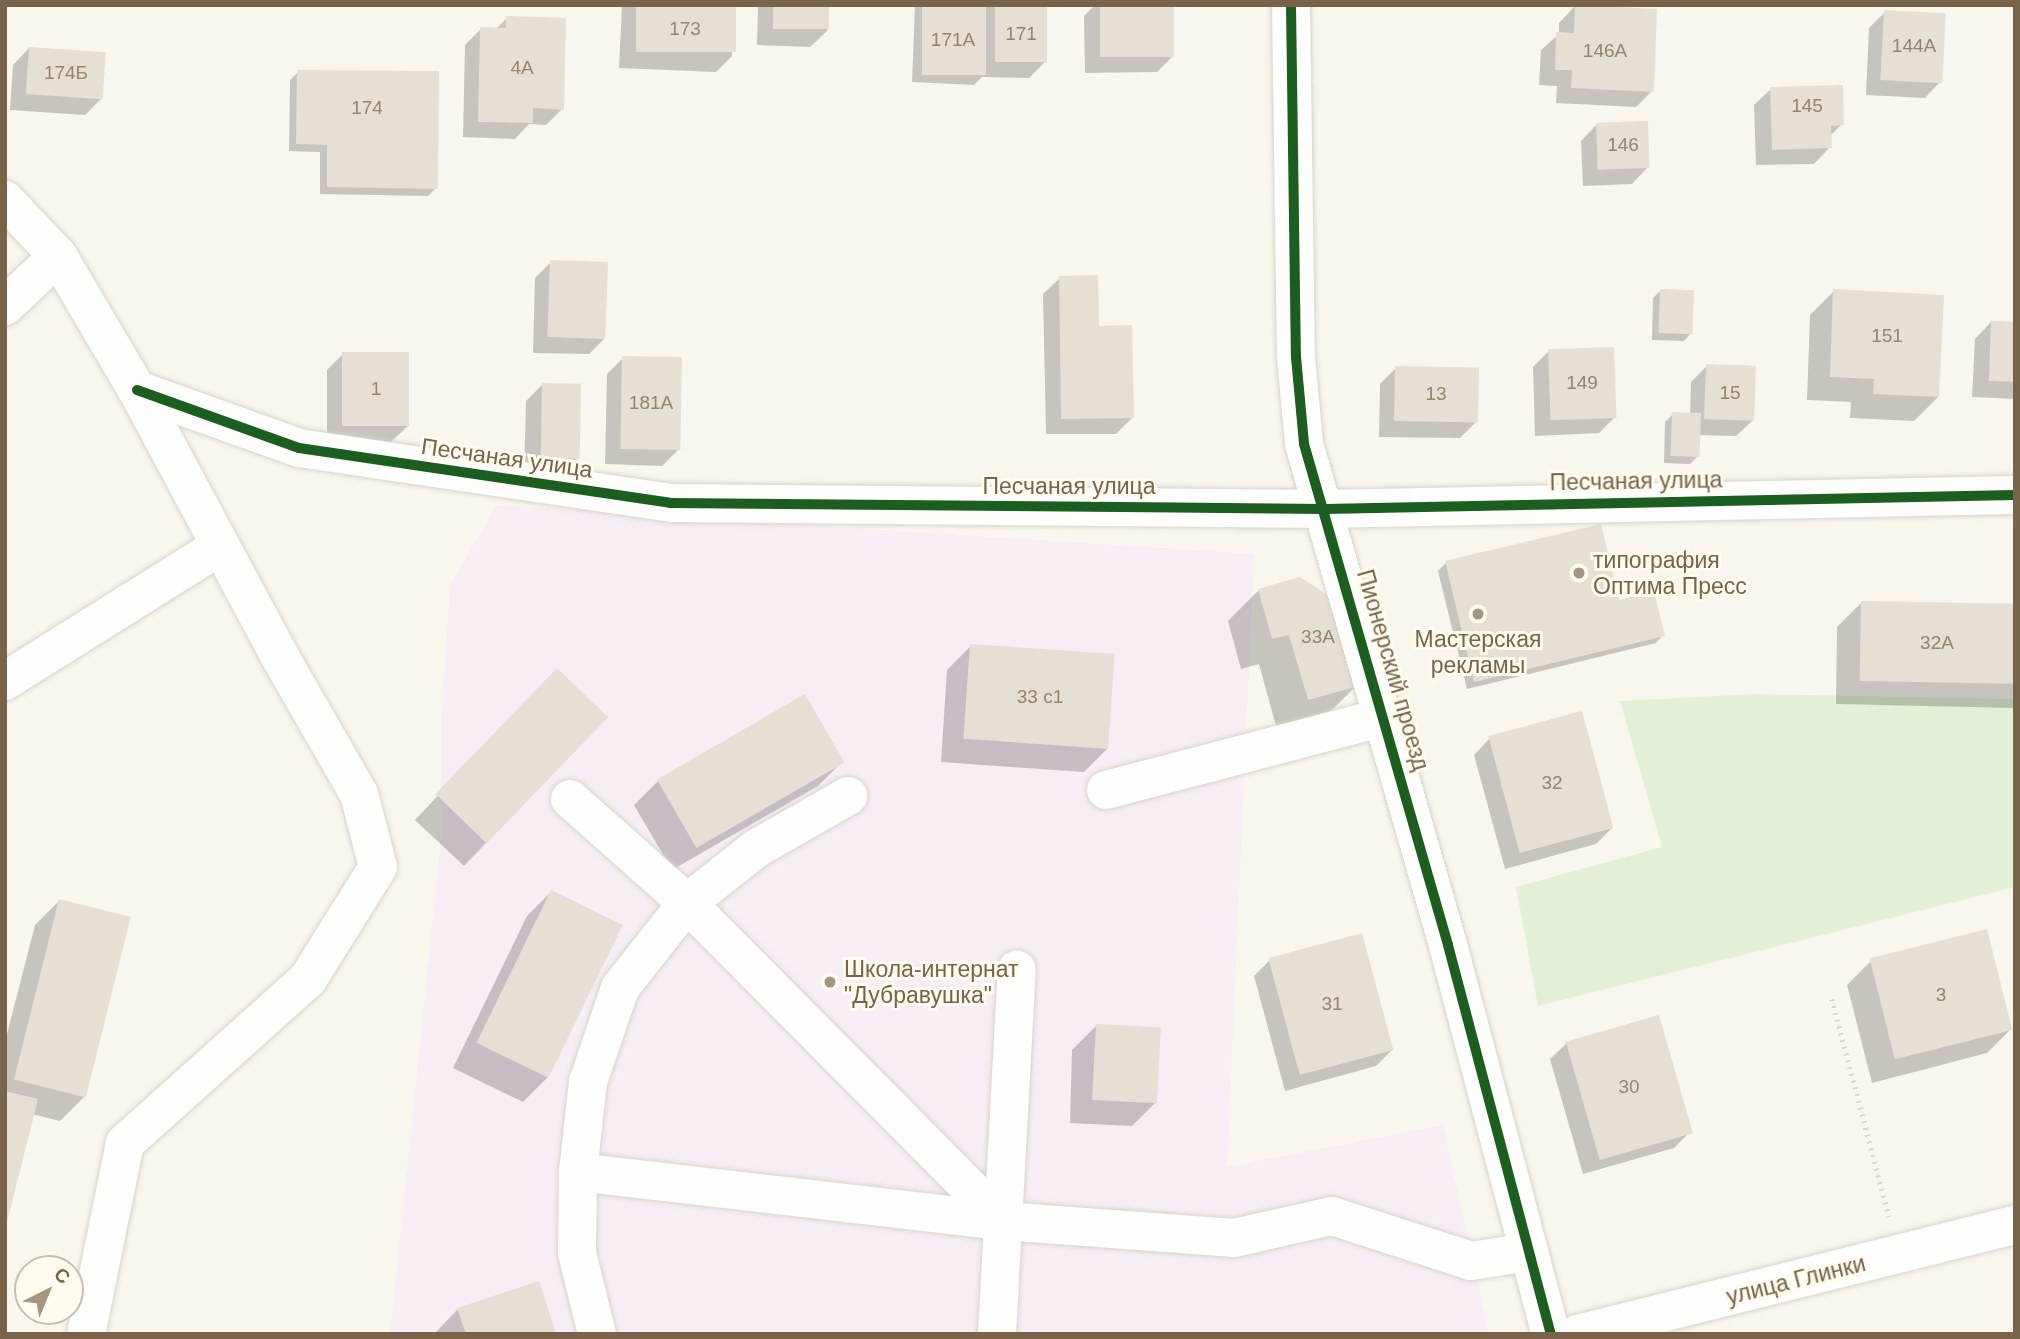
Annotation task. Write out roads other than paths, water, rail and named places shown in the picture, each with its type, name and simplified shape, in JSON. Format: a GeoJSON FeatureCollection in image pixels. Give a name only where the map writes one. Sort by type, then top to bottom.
{"type":"FeatureCollection","features":[{"type":"Feature","properties":{"kind":"street","name":"Пионерский проезд"},"geometry":{"type":"LineString","coordinates":[[1291,5],[1296,356],[1304,444],[1384,718],[1550,1334]]}},
{"type":"Feature","properties":{"kind":"street"},"geometry":{"type":"LineString","coordinates":[[5,200],[58,256],[138,390],[219,547],[359,794],[379,867],[308,979],[125,1143],[83,1330],[86,1334]]}},
{"type":"Feature","properties":{"kind":"street"},"geometry":{"type":"LineString","coordinates":[[5,306],[58,256]]}},
{"type":"Feature","properties":{"kind":"street","name":"Песчаная улица"},"geometry":{"type":"LineString","coordinates":[[138,390],[299,448],[670,503],[1325,509],[2015,495]]}},
{"type":"Feature","properties":{"kind":"street"},"geometry":{"type":"LineString","coordinates":[[5,681],[219,547]]}},
{"type":"Feature","properties":{"kind":"street"},"geometry":{"type":"LineString","coordinates":[[1106,790],[1384,718]]}},
{"type":"Feature","properties":{"kind":"street"},"geometry":{"type":"LineString","coordinates":[[597,1334],[577,1254],[578,1172],[588,1082],[620,988],[687,903],[757,848],[848,796]]}},
{"type":"Feature","properties":{"kind":"street"},"geometry":{"type":"LineString","coordinates":[[570,799],[687,903],[1003,1221]]}},
{"type":"Feature","properties":{"kind":"street"},"geometry":{"type":"LineString","coordinates":[[997,1334],[1017,970]]}},
{"type":"Feature","properties":{"kind":"street"},"geometry":{"type":"LineString","coordinates":[[578,1172],[1003,1221],[1234,1238],[1332,1216],[1471,1261],[1529,1252]]}},
{"type":"Feature","properties":{"kind":"street","name":"улица Глинки"},"geometry":{"type":"LineString","coordinates":[[1577,1334],[2015,1225]]}},
{"type":"Feature","properties":{"kind":"place","name":"типография Оптима Пресс"},"geometry":{"type":"Point","coordinates":[1579,573]}},
{"type":"Feature","properties":{"kind":"place","name":"Мастерская рекламы"},"geometry":{"type":"Point","coordinates":[1478,614]}},
{"type":"Feature","properties":{"kind":"place","name":"Школа-интернат \"Дубравушка\""},"geometry":{"type":"Point","coordinates":[830,982]}}]}
